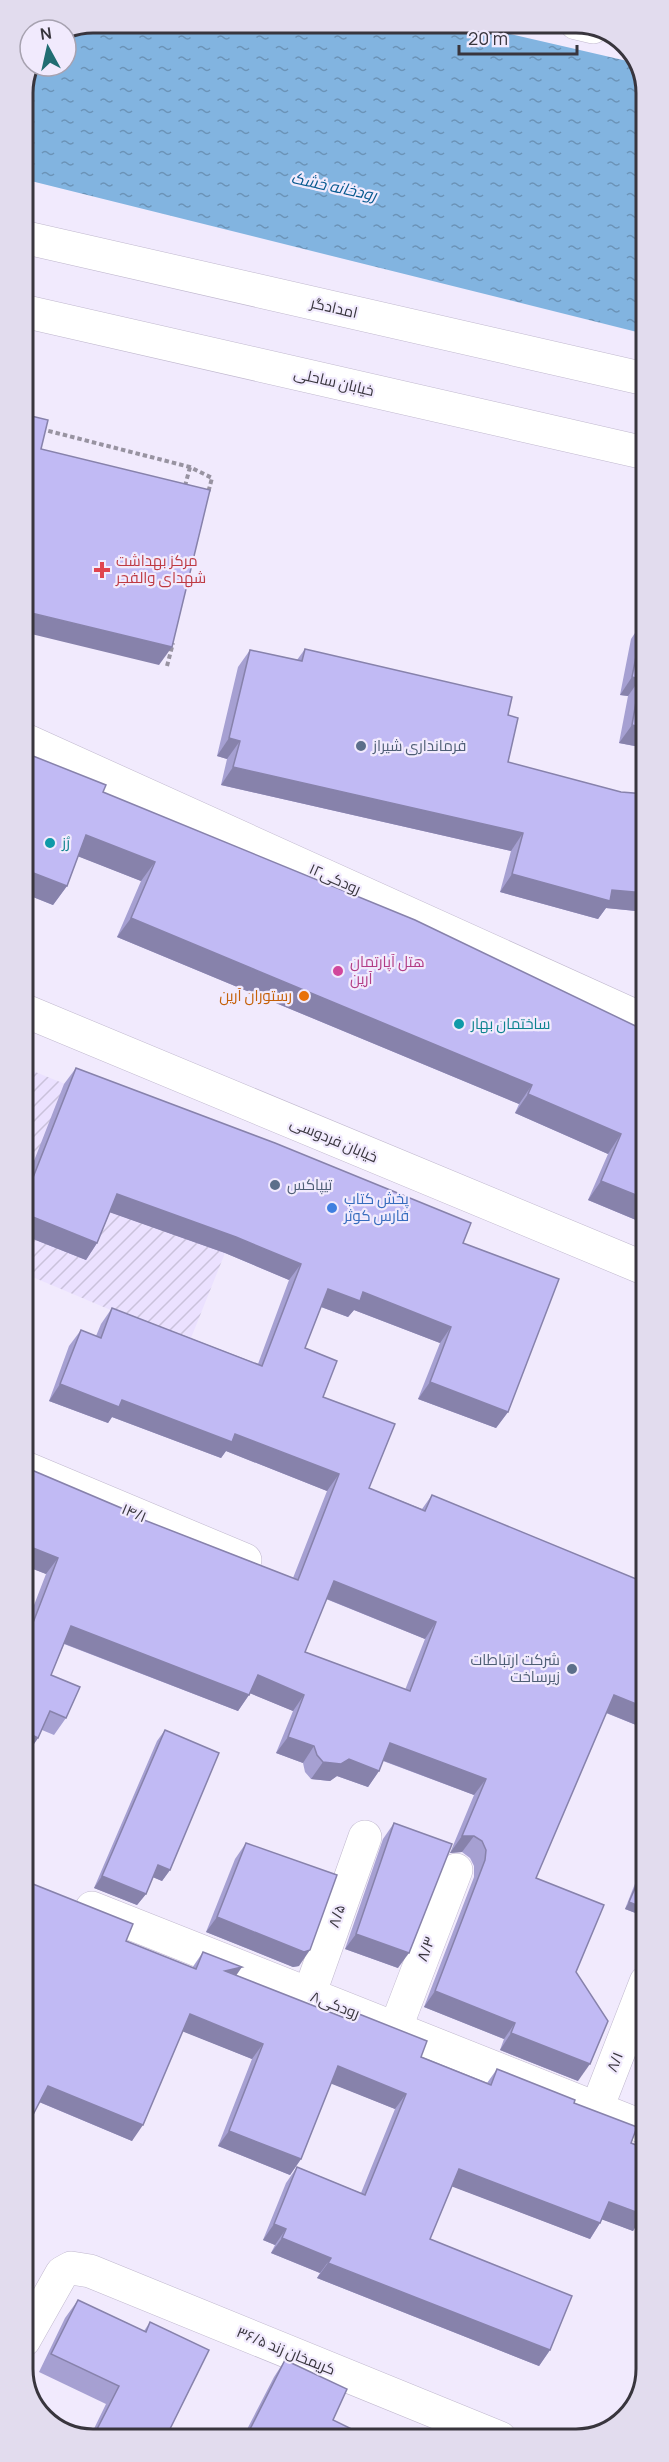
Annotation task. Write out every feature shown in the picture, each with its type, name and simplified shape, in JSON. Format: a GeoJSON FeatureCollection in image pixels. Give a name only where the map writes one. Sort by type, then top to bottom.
{"type":"FeatureCollection","features":[{"type":"Feature","properties":{"kind":"street","name":"امدادگر"},"geometry":{"type":"LineString","coordinates":[[33,239],[636,377]]}},
{"type":"Feature","properties":{"kind":"street","name":"خیابان ساحلی"},"geometry":{"type":"LineString","coordinates":[[33,313],[636,451]]}},
{"type":"Feature","properties":{"kind":"street","name":"رودکی۱۲"},"geometry":{"type":"LineString","coordinates":[[33,744],[636,1016]]}},
{"type":"Feature","properties":{"kind":"street","name":"خیابان فردوسی"},"geometry":{"type":"LineString","coordinates":[[33,1014],[636,1265]]}},
{"type":"Feature","properties":{"kind":"street","name":"۱۴/۱"},"geometry":{"type":"LineString","coordinates":[[33,1471],[246,1560]]}},
{"type":"Feature","properties":{"kind":"street","name":"۸/۵"},"geometry":{"type":"LineString","coordinates":[[309,1995],[365,1837]]}},
{"type":"Feature","properties":{"kind":"street","name":"۸/۳"},"geometry":{"type":"LineString","coordinates":[[396,2027],[456,1870]]}},
{"type":"Feature","properties":{"kind":"street","name":"رودکی۸"},"geometry":{"type":"LineString","coordinates":[[68,1898],[636,2124]]}},
{"type":"Feature","properties":{"kind":"street","name":"۸/۱"},"geometry":{"type":"LineString","coordinates":[[597,2108],[636,2008]]}},
{"type":"Feature","properties":{"kind":"street","name":"کریمخان زند ۳۶/۵"},"geometry":{"type":"LineString","coordinates":[[33,2323],[62,2273],[71,2268],[90,2271],[478,2429]]}},
{"type":"Feature","properties":{"kind":"path"},"geometry":{"type":"LineString","coordinates":[[34,427],[190,467],[212,478],[206,500]]}},
{"type":"Feature","properties":{"kind":"path"},"geometry":{"type":"LineString","coordinates":[[183,495],[190,467]]}},
{"type":"Feature","properties":{"kind":"path"},"geometry":{"type":"LineString","coordinates":[[167,666],[175,633]]}},
{"type":"Feature","properties":{"kind":"shaded area"},"geometry":{"type":"Polygon","coordinates":[[[33,1071],[169,1126],[225,1253],[189,1343],[33,1277],[33,1071]]]}},
{"type":"Feature","properties":{"kind":"water","name":"رودخانه خشک"},"geometry":{"type":"Polygon","coordinates":[[[93,33],[506,33],[626,61],[633,74],[636,93],[636,332],[33,181],[35,78],[78,78],[78,35],[93,33]]]}},
{"type":"Feature","properties":{"kind":"building","name":"مرکز بهداشت شهدای والفجر"},"geometry":{"type":"Polygon","coordinates":[[[33,416],[48,420],[41,449],[210,490],[172,647],[33,613],[33,416]]]}},
{"type":"Feature","properties":{"kind":"building"},"geometry":{"type":"Polygon","coordinates":[[[305,649],[512,697],[508,715],[518,718],[508,762],[621,792],[636,793],[636,892],[612,890],[610,901],[512,874],[523,833],[233,767],[240,741],[229,738],[250,650],[302,661],[305,649]]]}},
{"type":"Feature","properties":{"kind":"building"},"geometry":{"type":"Polygon","coordinates":[[[636,657],[636,678],[632,677],[636,657]]]}},
{"type":"Feature","properties":{"kind":"building"},"geometry":{"type":"Polygon","coordinates":[[[636,702],[636,726],[632,725],[636,702]]]}},
{"type":"Feature","properties":{"kind":"building"},"geometry":{"type":"Polygon","coordinates":[[[33,756],[106,785],[103,792],[415,920],[636,1026],[636,1195],[601,1181],[621,1134],[528,1094],[532,1085],[131,918],[155,862],[86,835],[67,886],[33,873],[33,756]]]}},
{"type":"Feature","properties":{"kind":"building"},"geometry":{"type":"Polygon","coordinates":[[[76,1068],[275,1143],[471,1223],[463,1243],[559,1279],[508,1412],[430,1382],[451,1327],[363,1292],[360,1301],[328,1289],[305,1348],[337,1361],[323,1397],[395,1424],[369,1488],[425,1511],[432,1495],[636,1579],[636,1704],[614,1695],[536,1878],[604,1905],[576,1972],[608,2021],[590,2064],[511,2033],[515,2023],[435,1991],[485,1860],[486,1850],[482,1841],[474,1836],[462,1836],[486,1779],[390,1743],[379,1771],[349,1759],[341,1764],[323,1762],[314,1746],[288,1737],[304,1695],[258,1675],[249,1695],[71,1626],[51,1675],[80,1687],[66,1718],[50,1711],[38,1738],[33,1736],[33,1623],[58,1558],[33,1548],[33,1471],[140,1516],[139,1518],[298,1580],[339,1474],[235,1434],[232,1442],[122,1400],[119,1407],[60,1384],[81,1330],[101,1338],[112,1308],[262,1366],[301,1264],[236,1237],[117,1194],[97,1243],[33,1217],[33,1178],[76,1068]],[[334,1581],[305,1652],[410,1691],[436,1622],[334,1581]]]}},
{"type":"Feature","properties":{"kind":"building"},"geometry":{"type":"Polygon","coordinates":[[[165,1730],[219,1753],[170,1870],[158,1865],[146,1894],[102,1876],[165,1730]]]}},
{"type":"Feature","properties":{"kind":"building"},"geometry":{"type":"Polygon","coordinates":[[[394,1823],[452,1844],[409,1953],[356,1934],[394,1823]]]}},
{"type":"Feature","properties":{"kind":"building"},"geometry":{"type":"Polygon","coordinates":[[[246,1843],[337,1875],[310,1950],[304,1952],[217,1917],[246,1843]]]}},
{"type":"Feature","properties":{"kind":"building"},"geometry":{"type":"Polygon","coordinates":[[[33,1884],[133,1924],[126,1941],[196,1969],[203,1952],[242,1967],[225,1971],[355,2022],[359,2014],[427,2041],[421,2057],[491,2085],[497,2069],[575,2100],[574,2103],[636,2127],[631,2143],[636,2145],[636,2212],[609,2202],[600,2223],[459,2169],[430,2239],[572,2296],[550,2350],[328,2263],[331,2258],[282,2238],[286,2229],[274,2224],[297,2167],[365,2195],[406,2094],[338,2066],[301,2159],[229,2131],[263,2044],[190,2014],[143,2125],[48,2086],[33,2115],[33,1884]]]}},
{"type":"Feature","properties":{"kind":"building"},"geometry":{"type":"Polygon","coordinates":[[[636,1886],[636,1905],[629,1902],[636,1886]]]}},
{"type":"Feature","properties":{"kind":"building"},"geometry":{"type":"Polygon","coordinates":[[[78,2300],[146,2332],[150,2322],[209,2350],[170,2429],[97,2429],[119,2386],[51,2354],[78,2300]]]}},
{"type":"Feature","properties":{"kind":"building"},"geometry":{"type":"Polygon","coordinates":[[[285,2360],[347,2389],[333,2420],[351,2429],[250,2429],[285,2360]]]}},
{"type":"Feature","properties":{"kind":"place","name":"مرکز بهداشت شهدای والفجر"},"geometry":{"type":"Point","coordinates":[102,570]}},
{"type":"Feature","properties":{"kind":"place","name":"فرمانداری شیراز"},"geometry":{"type":"Point","coordinates":[361,746]}},
{"type":"Feature","properties":{"kind":"place","name":"رُز"},"geometry":{"type":"Point","coordinates":[50,843]}},
{"type":"Feature","properties":{"kind":"place","name":"هتل آپارتمان آرین"},"geometry":{"type":"Point","coordinates":[338,971]}},
{"type":"Feature","properties":{"kind":"place","name":"رستوران آرین"},"geometry":{"type":"Point","coordinates":[304,996]}},
{"type":"Feature","properties":{"kind":"place","name":"ساختمان بهار"},"geometry":{"type":"Point","coordinates":[459,1024]}},
{"type":"Feature","properties":{"kind":"place","name":"تیپاکس"},"geometry":{"type":"Point","coordinates":[275,1185]}},
{"type":"Feature","properties":{"kind":"place","name":"پخش کتاب فارس کوثر"},"geometry":{"type":"Point","coordinates":[332,1208]}},
{"type":"Feature","properties":{"kind":"place","name":"شرکت ارتباطات زیرساخت"},"geometry":{"type":"Point","coordinates":[572,1669]}}]}
